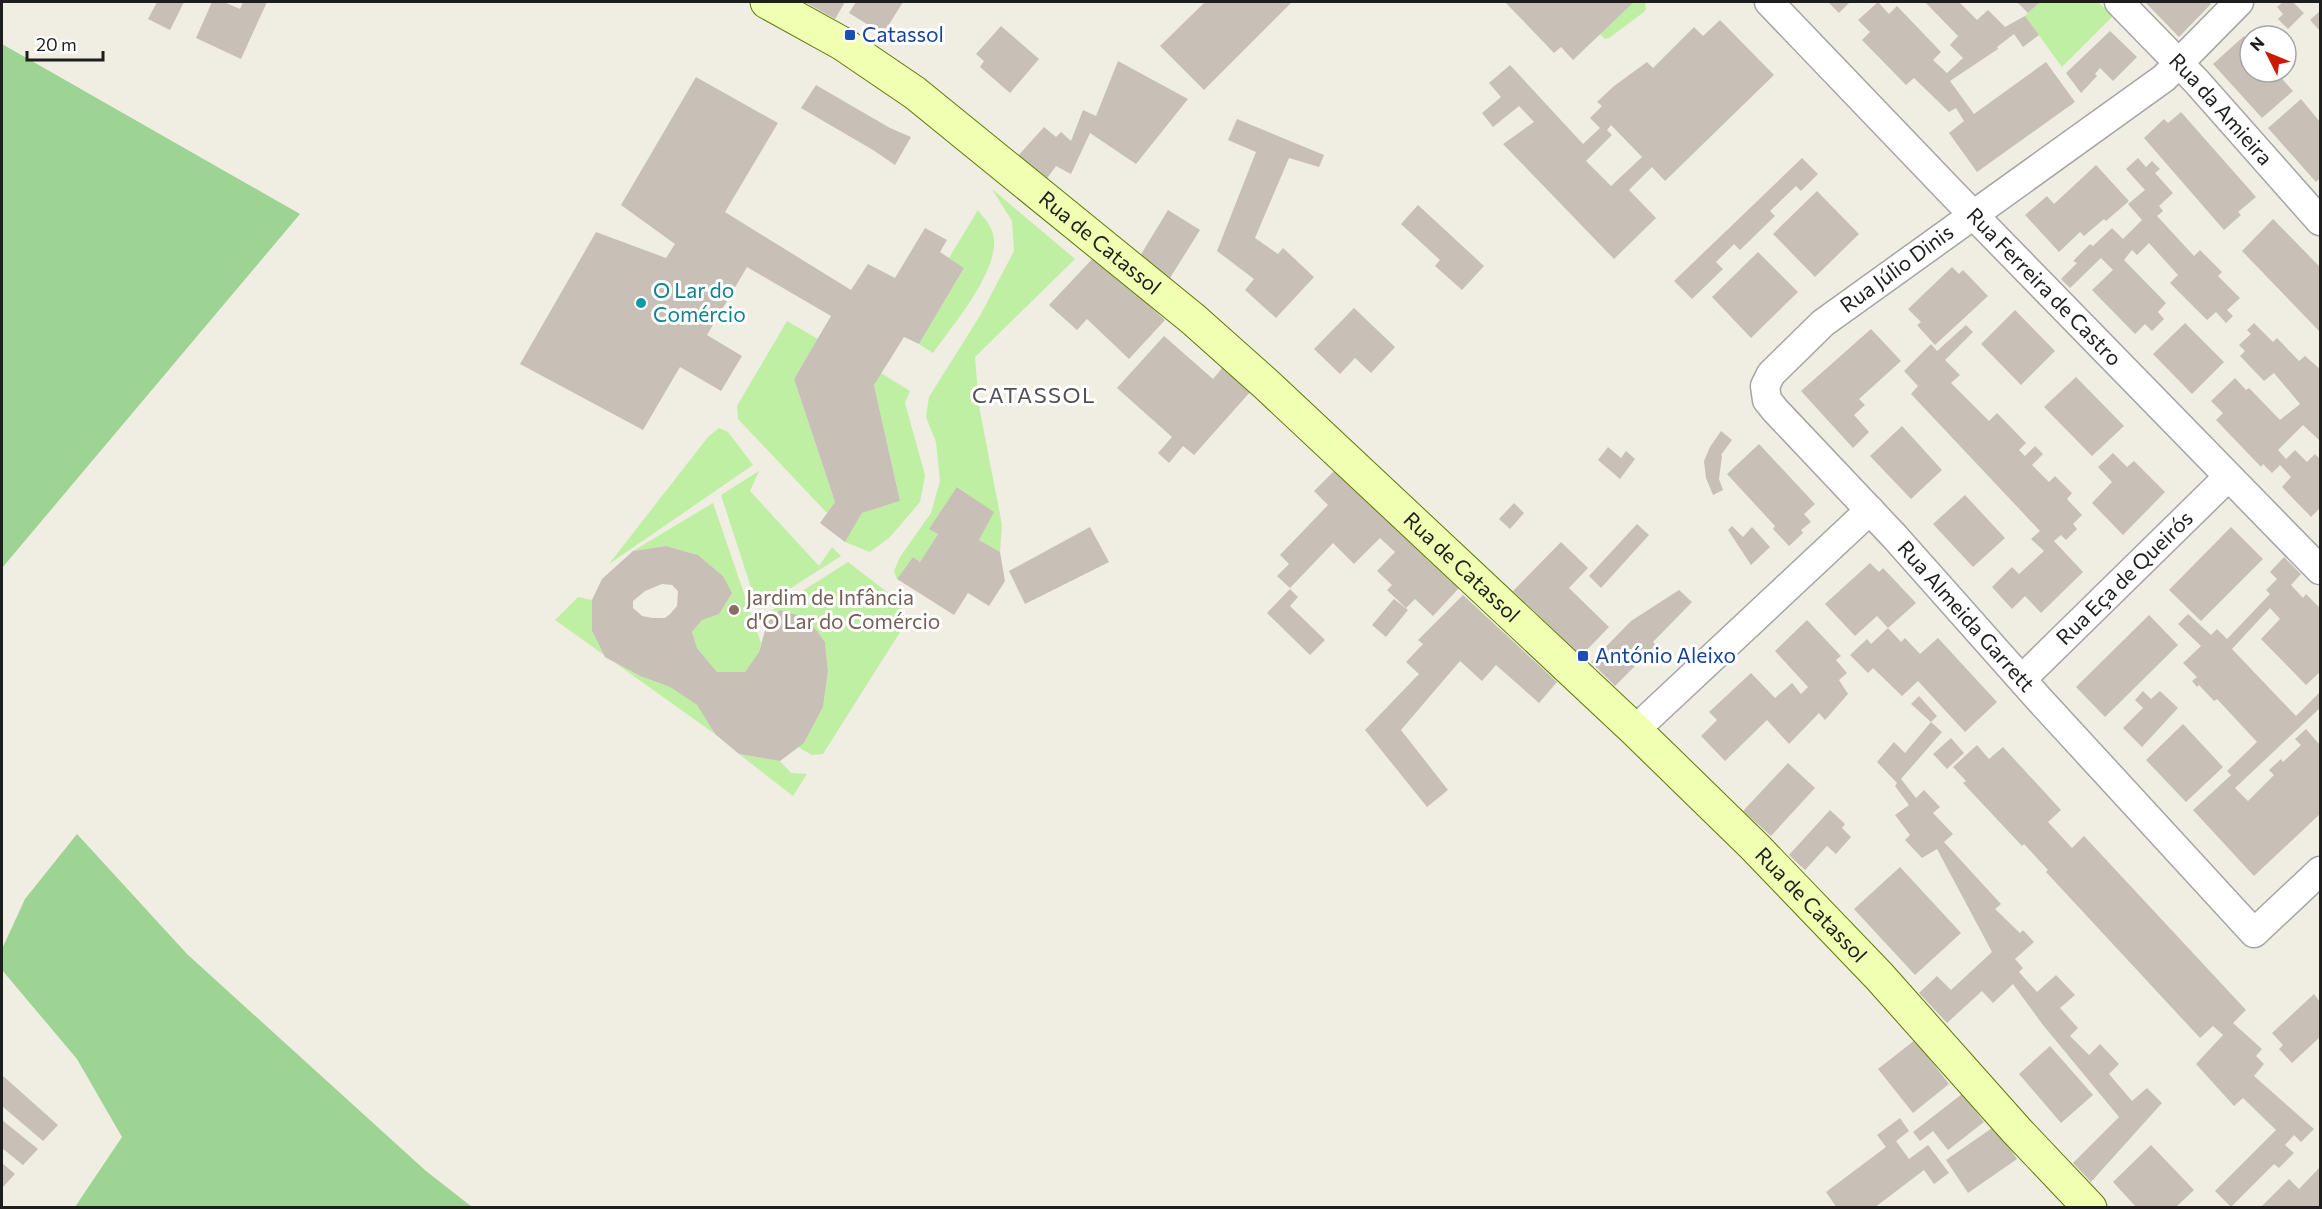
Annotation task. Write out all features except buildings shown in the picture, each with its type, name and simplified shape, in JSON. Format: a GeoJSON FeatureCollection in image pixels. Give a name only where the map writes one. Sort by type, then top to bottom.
{"type":"FeatureCollection","features":[{"type":"Feature","properties":{"kind":"main road","name":"Rua de Catassol"},"geometry":{"type":"LineString","coordinates":[[767,2],[843,44],[915,93],[1193,319],[1275,392],[1635,730],[1755,847],[1830,924],[2090,1208]]}},
{"type":"Feature","properties":{"kind":"street","name":"Rua Ferreira de Castro"},"geometry":{"type":"LineString","coordinates":[[1769,2],[2320,570]]}},
{"type":"Feature","properties":{"kind":"street","name":"Rua da Amieira"},"geometry":{"type":"LineString","coordinates":[[2119,2],[2180,63],[2320,221]]}},
{"type":"Feature","properties":{"kind":"street","name":"Rua Júlio Dinis"},"geometry":{"type":"LineString","coordinates":[[1774,411],[1767,400],[1765,387],[1771,374],[1823,322],[2164,78],[2239,2]]}},
{"type":"Feature","properties":{"kind":"street","name":"Rua Almeida Garrett"},"geometry":{"type":"LineString","coordinates":[[1774,411],[1870,510],[2254,933],[2320,871]]}},
{"type":"Feature","properties":{"kind":"street","name":"Rua Eça de Queirós"},"geometry":{"type":"LineString","coordinates":[[2022,679],[2228,477]]}},
{"type":"Feature","properties":{"kind":"street"},"geometry":{"type":"LineString","coordinates":[[1635,730],[1870,510]]}},
{"type":"Feature","properties":{"kind":"green space"},"geometry":{"type":"Polygon","coordinates":[[[1634,2],[1645,2],[1644,12],[1605,39],[1600,34],[1634,2]]]}},
{"type":"Feature","properties":{"kind":"green space"},"geometry":{"type":"Polygon","coordinates":[[[2040,2],[2098,2],[2113,16],[2062,67],[2025,16],[2040,2]]]}},
{"type":"Feature","properties":{"kind":"green space"},"geometry":{"type":"Polygon","coordinates":[[[2,44],[300,214],[2,568],[2,44]]]}},
{"type":"Feature","properties":{"kind":"green space"},"geometry":{"type":"Polygon","coordinates":[[[992,189],[1075,259],[975,357],[979,406],[1002,525],[1000,552],[979,540],[993,512],[958,487],[930,529],[938,534],[920,562],[913,557],[897,579],[894,571],[900,557],[931,513],[940,481],[936,442],[926,417],[929,397],[981,314],[1014,251],[1012,221],[992,189]]]}},
{"type":"Feature","properties":{"kind":"green space"},"geometry":{"type":"Polygon","coordinates":[[[978,210],[989,224],[993,234],[994,248],[990,263],[974,296],[933,353],[919,344],[964,268],[949,258],[978,210]]]}},
{"type":"Feature","properties":{"kind":"green space"},"geometry":{"type":"Polygon","coordinates":[[[787,321],[818,339],[794,379],[835,502],[827,513],[738,419],[737,406],[787,321]]]}},
{"type":"Feature","properties":{"kind":"green space"},"geometry":{"type":"Polygon","coordinates":[[[881,373],[910,391],[905,403],[925,475],[920,502],[890,537],[870,552],[845,542],[862,513],[900,501],[874,385],[881,373]]]}},
{"type":"Feature","properties":{"kind":"green space"},"geometry":{"type":"Polygon","coordinates":[[[719,428],[728,432],[753,465],[609,564],[708,437],[719,428]]]}},
{"type":"Feature","properties":{"kind":"green space"},"geometry":{"type":"Polygon","coordinates":[[[759,471],[750,491],[819,566],[832,547],[841,556],[758,609],[721,495],[759,471]]]}},
{"type":"Feature","properties":{"kind":"green space"},"geometry":{"type":"Polygon","coordinates":[[[713,503],[761,643],[759,652],[745,672],[717,672],[697,648],[692,632],[731,593],[723,576],[698,555],[666,546],[633,551],[713,503]]]}},
{"type":"Feature","properties":{"kind":"green space"},"geometry":{"type":"Polygon","coordinates":[[[848,562],[900,602],[905,618],[902,629],[823,754],[812,755],[798,747],[804,743],[823,707],[828,671],[825,642],[807,618],[780,610],[767,623],[760,618],[848,562]]]}},
{"type":"Feature","properties":{"kind":"green space"},"geometry":{"type":"Polygon","coordinates":[[[578,597],[592,600],[592,631],[604,655],[555,620],[578,597]]]}},
{"type":"Feature","properties":{"kind":"green space"},"geometry":{"type":"Polygon","coordinates":[[[613,661],[640,676],[670,687],[697,705],[715,734],[613,661]]]}},
{"type":"Feature","properties":{"kind":"green space"},"geometry":{"type":"Polygon","coordinates":[[[739,754],[780,761],[791,773],[807,774],[793,796],[739,754]]]}},
{"type":"Feature","properties":{"kind":"green space"},"geometry":{"type":"Polygon","coordinates":[[[77,834],[187,954],[426,1171],[472,1207],[75,1207],[122,1137],[77,1059],[2,970],[2,949],[25,899],[77,834]]]}},
{"type":"Feature","properties":{"kind":"place","name":"Catassol"},"geometry":{"type":"Point","coordinates":[850,35]}},
{"type":"Feature","properties":{"kind":"place","name":"O Lar do Comércio"},"geometry":{"type":"Point","coordinates":[641,303]}},
{"type":"Feature","properties":{"kind":"place","name":"Jardim de Infância d'O Lar do Comércio"},"geometry":{"type":"Point","coordinates":[734,610]}},
{"type":"Feature","properties":{"kind":"place","name":"António Aleixo"},"geometry":{"type":"Point","coordinates":[1583,656]}},
{"type":"Feature","properties":{"kind":"district","name":"CATASSOL"},"geometry":{"type":"Point","coordinates":[1034,395]}}]}
